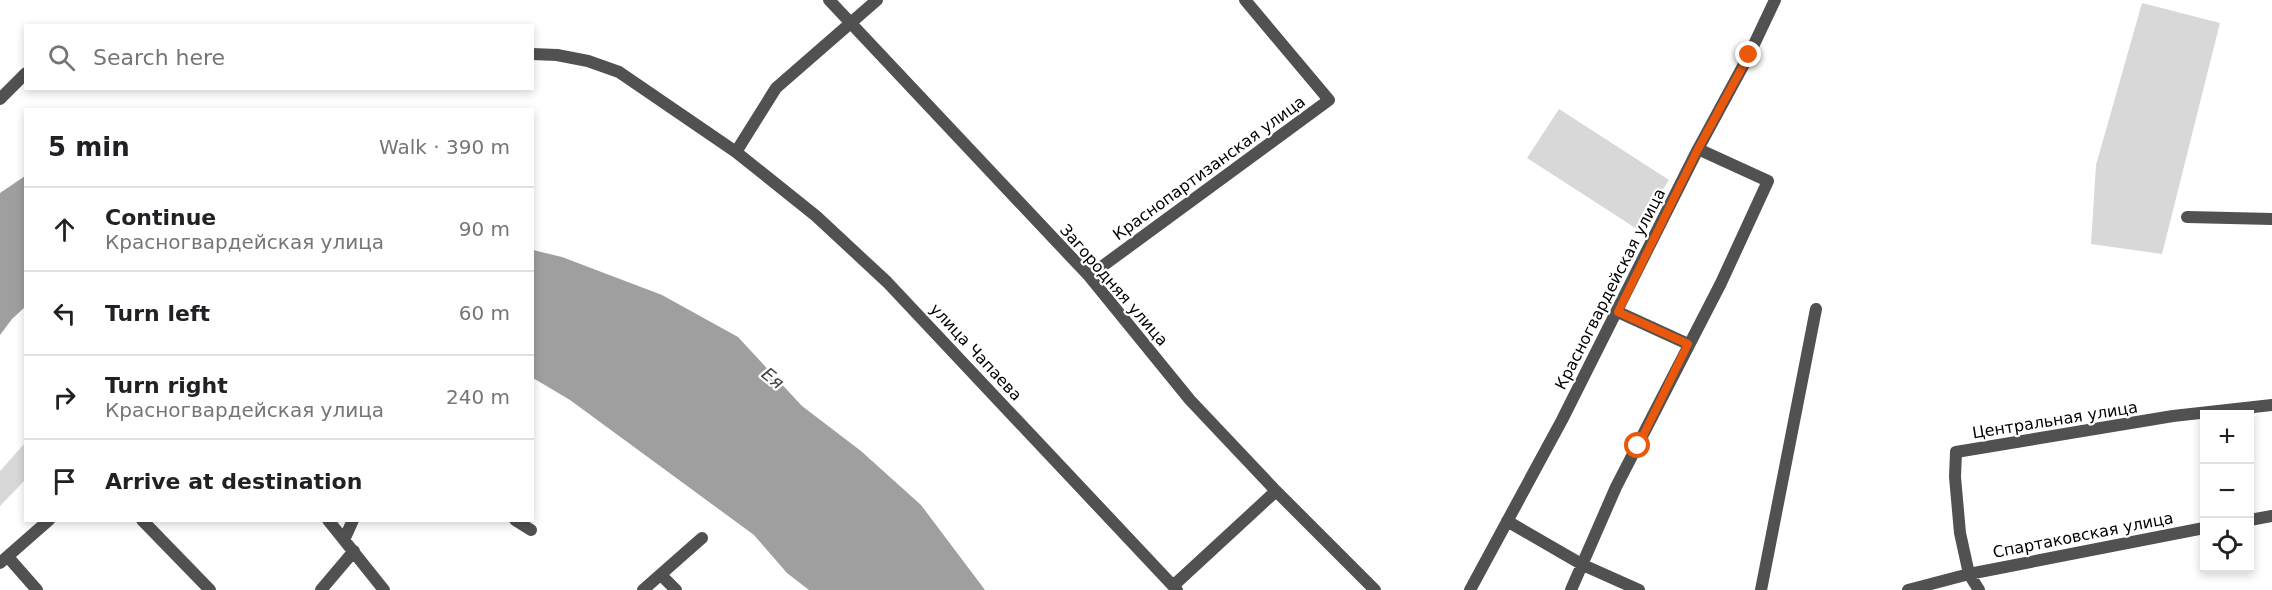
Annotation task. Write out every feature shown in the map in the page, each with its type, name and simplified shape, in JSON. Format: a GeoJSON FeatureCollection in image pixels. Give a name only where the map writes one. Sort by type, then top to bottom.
{"type":"FeatureCollection","features":[{"type":"Feature","properties":{"kind":"street","name":"Загородняя улица"},"geometry":{"type":"LineString","coordinates":[[829,0],[1089,276],[1190,400],[1276,491],[1375,590]]}},
{"type":"Feature","properties":{"kind":"street"},"geometry":{"type":"LineString","coordinates":[[736,152],[776,88],[877,0]]}},
{"type":"Feature","properties":{"kind":"street","name":"Краснопартизанская улица"},"geometry":{"type":"LineString","coordinates":[[1089,276],[1329,100],[1245,0]]}},
{"type":"Feature","properties":{"kind":"street","name":"Красногвардейская улица"},"geometry":{"type":"LineString","coordinates":[[1470,590],[1618,312],[1698,149],[1749,55],[1775,0]]}},
{"type":"Feature","properties":{"kind":"street","name":"улица Чапаева"},"geometry":{"type":"LineString","coordinates":[[534,54],[557,55],[588,61],[619,72],[736,152],[816,216],[887,282],[1175,588]]}},
{"type":"Feature","properties":{"kind":"street"},"geometry":{"type":"LineString","coordinates":[[0,99],[24,75]]}},
{"type":"Feature","properties":{"kind":"street"},"geometry":{"type":"LineString","coordinates":[[1571,590],[1616,487],[1721,283],[1768,181],[1698,149]]}},
{"type":"Feature","properties":{"kind":"street"},"geometry":{"type":"LineString","coordinates":[[2187,217],[2272,219]]}},
{"type":"Feature","properties":{"kind":"street"},"geometry":{"type":"LineString","coordinates":[[1761,590],[1816,309]]}},
{"type":"Feature","properties":{"kind":"street"},"geometry":{"type":"LineString","coordinates":[[1618,312],[1688,344]]}},
{"type":"Feature","properties":{"kind":"street","name":"Центральная улица"},"geometry":{"type":"LineString","coordinates":[[1969,574],[1960,533],[1956,496],[1956,452],[2173,416],[2272,405]]}},
{"type":"Feature","properties":{"kind":"street"},"geometry":{"type":"LineString","coordinates":[[1175,588],[1276,491]]}},
{"type":"Feature","properties":{"kind":"street"},"geometry":{"type":"LineString","coordinates":[[2254,519],[2272,516]]}},
{"type":"Feature","properties":{"kind":"street"},"geometry":{"type":"LineString","coordinates":[[1507,520],[1583,565],[1639,590]]}},
{"type":"Feature","properties":{"kind":"street"},"geometry":{"type":"LineString","coordinates":[[37,590],[4,560],[47,522]]}},
{"type":"Feature","properties":{"kind":"street"},"geometry":{"type":"LineString","coordinates":[[144,522],[210,590]]}},
{"type":"Feature","properties":{"kind":"street"},"geometry":{"type":"LineString","coordinates":[[330,522],[384,590]]}},
{"type":"Feature","properties":{"kind":"street"},"geometry":{"type":"LineString","coordinates":[[344,540],[352,522]]}},
{"type":"Feature","properties":{"kind":"street"},"geometry":{"type":"LineString","coordinates":[[517,522],[531,530]]}},
{"type":"Feature","properties":{"kind":"street","name":"Спартаковская улица"},"geometry":{"type":"LineString","coordinates":[[1969,574],[2200,529]]}},
{"type":"Feature","properties":{"kind":"street"},"geometry":{"type":"LineString","coordinates":[[642,590],[702,538]]}},
{"type":"Feature","properties":{"kind":"street"},"geometry":{"type":"LineString","coordinates":[[321,590],[354,551]]}},
{"type":"Feature","properties":{"kind":"street"},"geometry":{"type":"LineString","coordinates":[[1908,590],[1969,574],[1979,590]]}},
{"type":"Feature","properties":{"kind":"street"},"geometry":{"type":"LineString","coordinates":[[661,575],[676,590]]}},
{"type":"Feature","properties":{"kind":"shaded area"},"geometry":{"type":"Polygon","coordinates":[[[2142,3],[2220,23],[2162,254],[2091,244],[2096,165],[2142,3]]]}},
{"type":"Feature","properties":{"kind":"shaded area"},"geometry":{"type":"Polygon","coordinates":[[[1559,109],[1669,180],[1637,229],[1527,158],[1559,109]]]}},
{"type":"Feature","properties":{"kind":"shaded area"},"geometry":{"type":"Polygon","coordinates":[[[24,444],[24,481],[0,506],[0,471],[24,444]]]}},
{"type":"Feature","properties":{"kind":"water"},"geometry":{"type":"Polygon","coordinates":[[[24,177],[24,308],[0,335],[0,193],[24,177]]]}},
{"type":"Feature","properties":{"kind":"water","name":"Ея"},"geometry":{"type":"Polygon","coordinates":[[[534,250],[562,257],[662,295],[738,337],[802,406],[861,451],[921,505],[985,590],[809,590],[787,573],[754,535],[570,400],[534,379],[534,250]]]}},
{"type":"Feature","properties":{"kind":"route"},"geometry":{"type":"LineString","coordinates":[[1638,446],[1688,344],[1618,312],[1698,149],[1749,55]]}}]}
